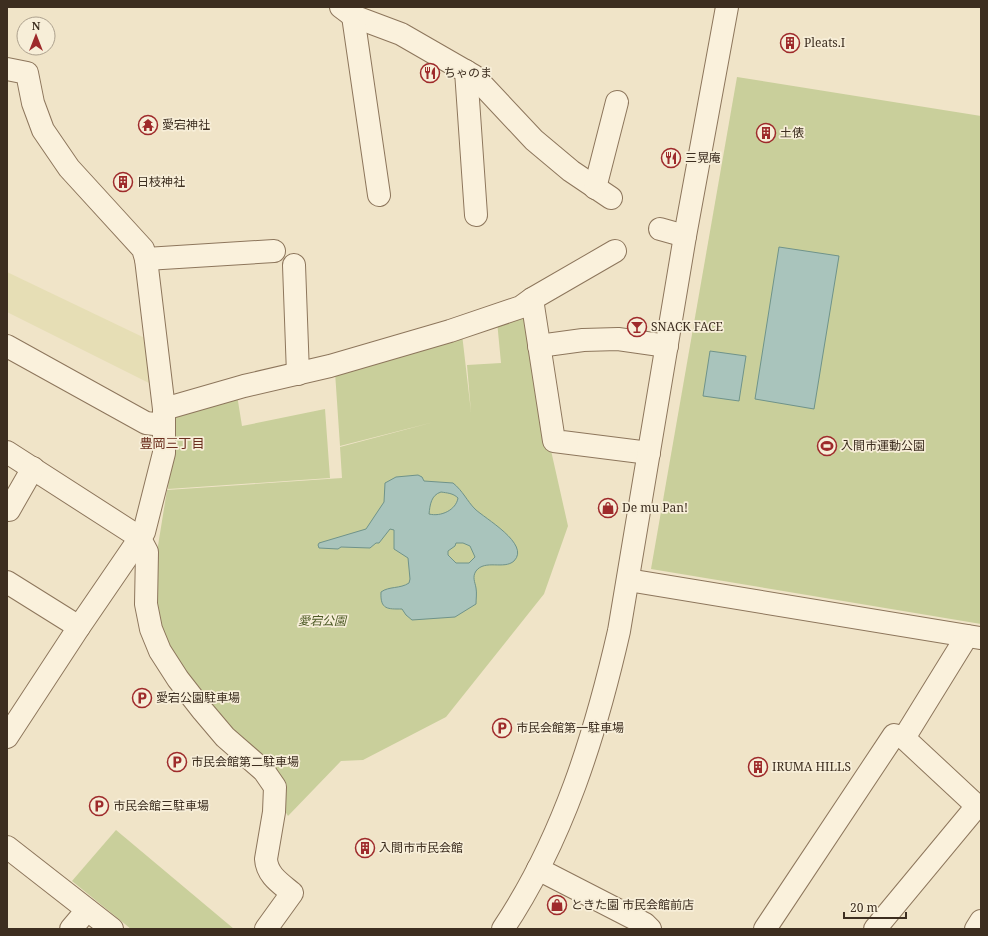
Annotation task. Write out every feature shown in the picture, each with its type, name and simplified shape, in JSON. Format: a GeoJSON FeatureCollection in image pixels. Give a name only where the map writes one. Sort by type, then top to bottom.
{"type":"FeatureCollection","features":[{"type":"Feature","properties":{"kind":"street"},"geometry":{"type":"LineString","coordinates":[[503,929],[538,869],[559,828],[579,776],[592,736],[614,654],[628,580],[685,236],[726,7]]}},
{"type":"Feature","properties":{"kind":"street"},"geometry":{"type":"LineString","coordinates":[[347,11],[401,34],[474,76],[534,140],[572,171],[603,193],[617,102]]}},
{"type":"Feature","properties":{"kind":"street"},"geometry":{"type":"LineString","coordinates":[[347,11],[378,195]]}},
{"type":"Feature","properties":{"kind":"street"},"geometry":{"type":"LineString","coordinates":[[7,69],[27,73],[33,103],[43,130],[69,168],[143,249],[146,259],[163,417],[164,453],[144,532],[79,627],[7,737]]}},
{"type":"Feature","properties":{"kind":"street"},"geometry":{"type":"LineString","coordinates":[[466,71],[476,215]]}},
{"type":"Feature","properties":{"kind":"street"},"geometry":{"type":"LineString","coordinates":[[660,229],[685,236]]}},
{"type":"Feature","properties":{"kind":"street"},"geometry":{"type":"LineString","coordinates":[[146,259],[274,251]]}},
{"type":"Feature","properties":{"kind":"street"},"geometry":{"type":"LineString","coordinates":[[7,346],[146,423],[244,386],[330,366],[450,331],[521,307],[532,299],[615,251]]}},
{"type":"Feature","properties":{"kind":"street"},"geometry":{"type":"LineString","coordinates":[[294,265],[298,374]]}},
{"type":"Feature","properties":{"kind":"street"},"geometry":{"type":"LineString","coordinates":[[532,299],[554,441],[649,453]]}},
{"type":"Feature","properties":{"kind":"street"},"geometry":{"type":"LineString","coordinates":[[539,346],[583,340],[618,339],[667,346]]}},
{"type":"Feature","properties":{"kind":"street"},"geometry":{"type":"LineString","coordinates":[[7,452],[140,537],[147,552],[146,604],[152,629],[160,651],[203,712],[225,737],[264,771],[274,787],[274,812],[266,866],[270,873],[292,893],[266,929]]}},
{"type":"Feature","properties":{"kind":"street"},"geometry":{"type":"LineString","coordinates":[[9,510],[33,468]]}},
{"type":"Feature","properties":{"kind":"street"},"geometry":{"type":"LineString","coordinates":[[628,580],[974,637],[904,738]]}},
{"type":"Feature","properties":{"kind":"street"},"geometry":{"type":"LineString","coordinates":[[7,582],[79,627]]}},
{"type":"Feature","properties":{"kind":"street"},"geometry":{"type":"LineString","coordinates":[[765,929],[894,735],[904,738],[977,806],[875,929]]}},
{"type":"Feature","properties":{"kind":"street"},"geometry":{"type":"LineString","coordinates":[[7,847],[112,929]]}},
{"type":"Feature","properties":{"kind":"street"},"geometry":{"type":"LineString","coordinates":[[538,869],[645,924],[650,929]]}},
{"type":"Feature","properties":{"kind":"street"},"geometry":{"type":"LineString","coordinates":[[71,929],[87,910]]}},
{"type":"Feature","properties":{"kind":"street"},"geometry":{"type":"LineString","coordinates":[[976,929],[981,921]]}},
{"type":"Feature","properties":{"kind":"shaded area"},"geometry":{"type":"Polygon","coordinates":[[[7,272],[149,340],[155,386],[7,312],[7,272]]]}},
{"type":"Feature","properties":{"kind":"green space","name":"入間市運動公園"},"geometry":{"type":"Polygon","coordinates":[[[737,77],[981,116],[981,624],[651,569],[737,77]]]}},
{"type":"Feature","properties":{"kind":"green space","name":"愛宕公園"},"geometry":{"type":"Polygon","coordinates":[[[523,312],[568,526],[544,594],[446,717],[363,760],[341,761],[288,816],[254,759],[184,670],[155,622],[151,589],[167,490],[342,478],[340,447],[434,422],[340,446],[335,372],[462,334],[471,412],[467,365],[501,363],[497,321],[523,312]]]}},
{"type":"Feature","properties":{"kind":"green space"},"geometry":{"type":"Polygon","coordinates":[[[237,395],[242,426],[325,409],[330,478],[168,489],[170,464],[169,420],[176,412],[237,395]]]}},
{"type":"Feature","properties":{"kind":"green space"},"geometry":{"type":"Polygon","coordinates":[[[116,830],[234,929],[131,929],[72,881],[116,830]]]}},
{"type":"Feature","properties":{"kind":"water"},"geometry":{"type":"Polygon","coordinates":[[[779,247],[839,256],[814,409],[755,399],[779,247]]]}},
{"type":"Feature","properties":{"kind":"water"},"geometry":{"type":"Polygon","coordinates":[[[710,351],[746,356],[739,401],[703,396],[710,351]]]}},
{"type":"Feature","properties":{"kind":"water"},"geometry":{"type":"Polygon","coordinates":[[[418,475],[422,477],[424,481],[453,483],[460,489],[475,509],[512,539],[516,547],[518,554],[514,561],[510,564],[484,566],[480,567],[476,571],[474,577],[476,604],[455,617],[412,620],[402,609],[393,609],[384,605],[381,598],[381,592],[387,589],[406,585],[409,583],[410,579],[408,558],[394,549],[394,530],[390,529],[379,543],[376,543],[370,548],[319,548],[319,543],[366,529],[384,502],[385,483],[396,477],[418,475]],[[441,492],[433,498],[429,514],[434,515],[447,512],[457,502],[458,498],[456,496],[441,492]],[[456,543],[455,546],[448,551],[448,555],[456,563],[469,563],[475,557],[470,546],[463,543],[456,543]]]}},
{"type":"Feature","properties":{"kind":"place","name":"Pleats.I"},"geometry":{"type":"Point","coordinates":[790,43]}},
{"type":"Feature","properties":{"kind":"place","name":"ちゃのま"},"geometry":{"type":"Point","coordinates":[430,73]}},
{"type":"Feature","properties":{"kind":"place","name":"愛宕神社"},"geometry":{"type":"Point","coordinates":[148,125]}},
{"type":"Feature","properties":{"kind":"place","name":"土俵"},"geometry":{"type":"Point","coordinates":[766,133]}},
{"type":"Feature","properties":{"kind":"place","name":"三晃庵"},"geometry":{"type":"Point","coordinates":[671,158]}},
{"type":"Feature","properties":{"kind":"place","name":"日枝神社"},"geometry":{"type":"Point","coordinates":[123,182]}},
{"type":"Feature","properties":{"kind":"place","name":"SNACK FACE"},"geometry":{"type":"Point","coordinates":[637,327]}},
{"type":"Feature","properties":{"kind":"place","name":"入間市運動公園"},"geometry":{"type":"Point","coordinates":[827,446]}},
{"type":"Feature","properties":{"kind":"place","name":"De mu Pan!"},"geometry":{"type":"Point","coordinates":[608,508]}},
{"type":"Feature","properties":{"kind":"place","name":"愛宕公園駐車場"},"geometry":{"type":"Point","coordinates":[142,698]}},
{"type":"Feature","properties":{"kind":"place","name":"市民会館第一駐車場"},"geometry":{"type":"Point","coordinates":[502,728]}},
{"type":"Feature","properties":{"kind":"place","name":"市民会館第二駐車場"},"geometry":{"type":"Point","coordinates":[177,762]}},
{"type":"Feature","properties":{"kind":"place","name":"IRUMA HILLS"},"geometry":{"type":"Point","coordinates":[758,767]}},
{"type":"Feature","properties":{"kind":"place","name":"市民会館三駐車場"},"geometry":{"type":"Point","coordinates":[99,806]}},
{"type":"Feature","properties":{"kind":"place","name":"入間市市民会館"},"geometry":{"type":"Point","coordinates":[365,848]}},
{"type":"Feature","properties":{"kind":"place","name":"ときた園 市民会館前店"},"geometry":{"type":"Point","coordinates":[557,905]}},
{"type":"Feature","properties":{"kind":"district","name":"豊岡三丁目"},"geometry":{"type":"Point","coordinates":[172,443]}}]}
